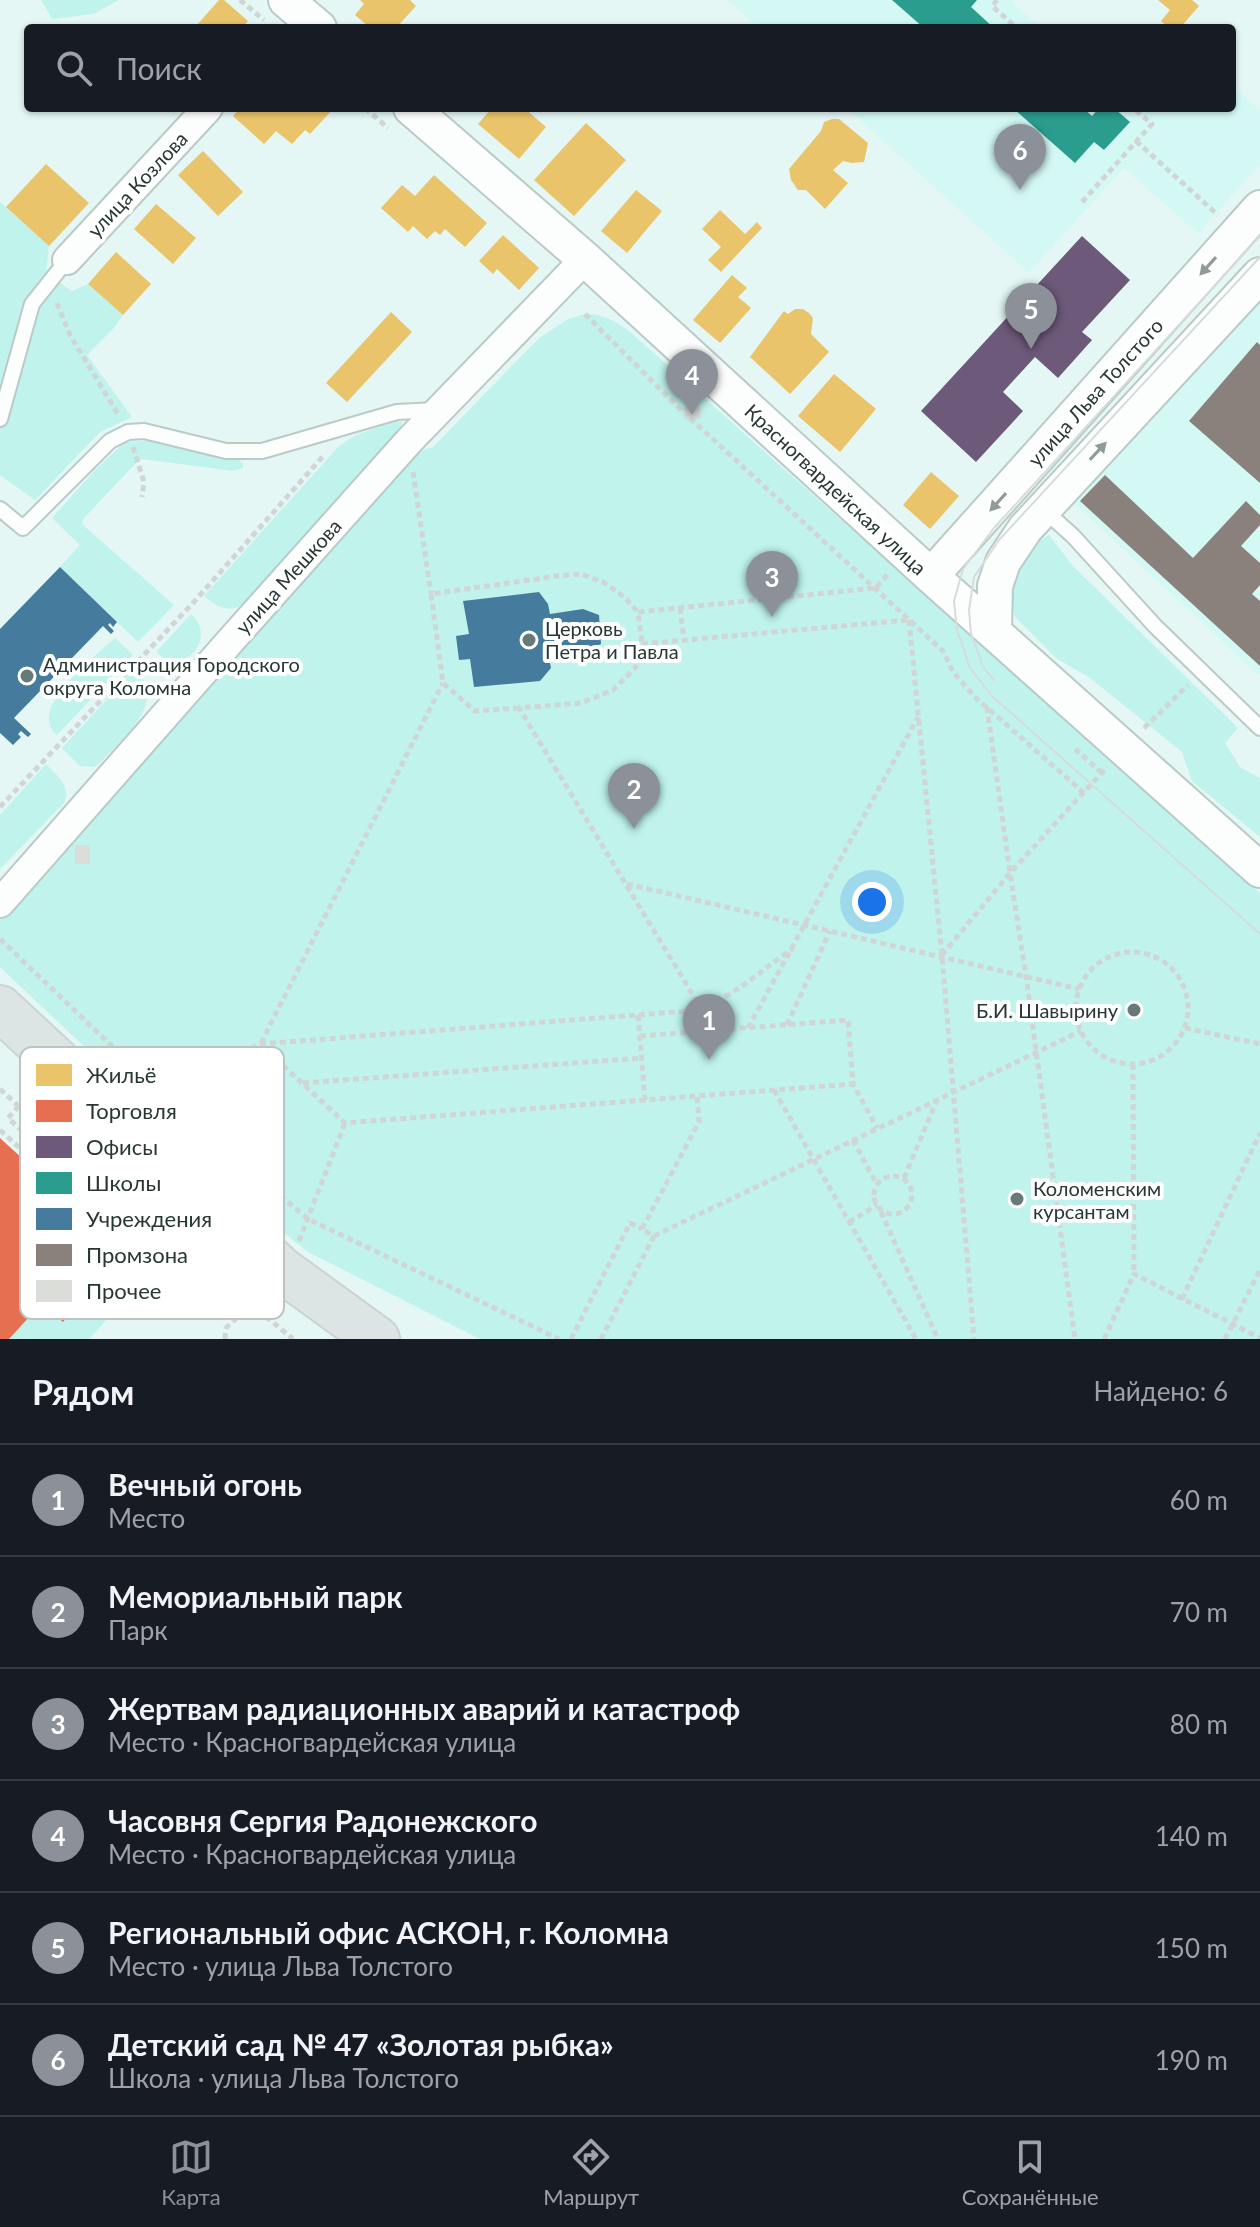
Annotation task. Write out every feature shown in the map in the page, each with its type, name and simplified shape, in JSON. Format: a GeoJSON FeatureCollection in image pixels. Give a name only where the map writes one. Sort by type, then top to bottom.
{"type":"FeatureCollection","features":[{"type":"Feature","properties":{"kind":"main road"},"geometry":{"type":"LineString","coordinates":[[0,1008],[42,1047]]}},
{"type":"Feature","properties":{"kind":"main road"},"geometry":{"type":"LineString","coordinates":[[284,1272],[372,1338]]}},
{"type":"Feature","properties":{"kind":"street","name":"улица Козлова"},"geometry":{"type":"LineString","coordinates":[[67,260],[204,112]]}},
{"type":"Feature","properties":{"kind":"street","name":"Красногвардейская улица"},"geometry":{"type":"LineString","coordinates":[[416,112],[585,259],[994,632],[1113,761],[1260,870]]}},
{"type":"Feature","properties":{"kind":"street","name":"улица Льва Толстого"},"geometry":{"type":"LineString","coordinates":[[931,576],[1260,208]]}},
{"type":"Feature","properties":{"kind":"street","name":"улица Мешкова"},"geometry":{"type":"LineString","coordinates":[[0,903],[409,441],[585,259]]}},
{"type":"Feature","properties":{"kind":"street","name":"улица Льва Толстого"},"geometry":{"type":"LineString","coordinates":[[994,632],[995,586],[1003,562],[1025,529],[1260,275]]}},
{"type":"Feature","properties":{"kind":"lane"},"geometry":{"type":"LineString","coordinates":[[0,419],[32,304],[67,260]]}},
{"type":"Feature","properties":{"kind":"lane"},"geometry":{"type":"LineString","coordinates":[[0,509],[23,528],[110,441],[128,432],[144,431],[226,451],[262,451],[397,412],[440,409]]}},
{"type":"Feature","properties":{"kind":"lane"},"geometry":{"type":"LineString","coordinates":[[1044,510],[1073,536],[1155,626],[1260,728]]}},
{"type":"Feature","properties":{"kind":"path"},"geometry":{"type":"LineString","coordinates":[[240,0],[295,16]]}},
{"type":"Feature","properties":{"kind":"path"},"geometry":{"type":"LineString","coordinates":[[997,0],[992,6],[1012,24]]}},
{"type":"Feature","properties":{"kind":"path"},"geometry":{"type":"LineString","coordinates":[[1082,202],[1152,124],[1138,112]]}},
{"type":"Feature","properties":{"kind":"path"},"geometry":{"type":"LineString","coordinates":[[1136,141],[1224,221]]}},
{"type":"Feature","properties":{"kind":"path"},"geometry":{"type":"LineString","coordinates":[[49,283],[70,335],[128,432],[144,482],[142,497]]}},
{"type":"Feature","properties":{"kind":"path"},"geometry":{"type":"LineString","coordinates":[[585,314],[684,413]]}},
{"type":"Feature","properties":{"kind":"path"},"geometry":{"type":"LineString","coordinates":[[690,418],[943,651],[953,672],[976,698],[1084,793]]}},
{"type":"Feature","properties":{"kind":"path"},"geometry":{"type":"LineString","coordinates":[[0,807],[193,603],[350,426]]}},
{"type":"Feature","properties":{"kind":"path"},"geometry":{"type":"LineString","coordinates":[[260,1044],[443,683],[409,441]]}},
{"type":"Feature","properties":{"kind":"path"},"geometry":{"type":"LineString","coordinates":[[638,612],[876,588],[894,567]]}},
{"type":"Feature","properties":{"kind":"path"},"geometry":{"type":"LineString","coordinates":[[431,594],[581,574],[605,583],[638,612],[642,644],[636,667],[613,690],[581,703],[475,711],[443,683]]}},
{"type":"Feature","properties":{"kind":"path"},"geometry":{"type":"LineString","coordinates":[[680,608],[684,640]]}},
{"type":"Feature","properties":{"kind":"path"},"geometry":{"type":"LineString","coordinates":[[642,644],[909,620]]}},
{"type":"Feature","properties":{"kind":"path"},"geometry":{"type":"LineString","coordinates":[[909,620],[942,956],[974,1339]]}},
{"type":"Feature","properties":{"kind":"path"},"geometry":{"type":"LineString","coordinates":[[942,956],[1010,873],[1201,671]]}},
{"type":"Feature","properties":{"kind":"path"},"geometry":{"type":"LineString","coordinates":[[987,707],[1075,1339]]}},
{"type":"Feature","properties":{"kind":"path"},"geometry":{"type":"LineString","coordinates":[[519,708],[702,1010],[704,1031]]}},
{"type":"Feature","properties":{"kind":"path"},"geometry":{"type":"LineString","coordinates":[[748,1028],[918,717]]}},
{"type":"Feature","properties":{"kind":"path"},"geometry":{"type":"LineString","coordinates":[[1075,749],[1113,761]]}},
{"type":"Feature","properties":{"kind":"path"},"geometry":{"type":"LineString","coordinates":[[626,884],[1079,989]]}},
{"type":"Feature","properties":{"kind":"path"},"geometry":{"type":"LineString","coordinates":[[787,1025],[830,931]]}},
{"type":"Feature","properties":{"kind":"path"},"geometry":{"type":"LineString","coordinates":[[0,939],[113,1047]]}},
{"type":"Feature","properties":{"kind":"path"},"geometry":{"type":"LineString","coordinates":[[254,1047],[260,1044],[702,1010],[741,987],[793,948]]}},
{"type":"Feature","properties":{"kind":"path"},"geometry":{"type":"LineString","coordinates":[[1131,952],[1153,955],[1170,967],[1184,985],[1188,1007],[1185,1028],[1174,1046],[1155,1059],[1133,1064],[1112,1060],[1094,1049],[1081,1031],[1076,1008],[1079,989],[1090,970],[1109,956],[1131,952]]}},
{"type":"Feature","properties":{"kind":"path"},"geometry":{"type":"LineString","coordinates":[[638,1015],[645,1100]]}},
{"type":"Feature","properties":{"kind":"path"},"geometry":{"type":"LineString","coordinates":[[640,1036],[848,1020],[853,1084],[877,1128]]}},
{"type":"Feature","properties":{"kind":"path"},"geometry":{"type":"LineString","coordinates":[[1185,1028],[1260,1044]]}},
{"type":"Feature","properties":{"kind":"path"},"geometry":{"type":"LineString","coordinates":[[601,1339],[654,1236],[1081,1031]]}},
{"type":"Feature","properties":{"kind":"path"},"geometry":{"type":"LineString","coordinates":[[260,1044],[263,1047]]}},
{"type":"Feature","properties":{"kind":"path"},"geometry":{"type":"LineString","coordinates":[[303,1083],[642,1058]]}},
{"type":"Feature","properties":{"kind":"path"},"geometry":{"type":"LineString","coordinates":[[1104,1339],[1134,1274],[1133,1064]]}},
{"type":"Feature","properties":{"kind":"path"},"geometry":{"type":"LineString","coordinates":[[284,1066],[345,1123],[853,1084]]}},
{"type":"Feature","properties":{"kind":"path"},"geometry":{"type":"LineString","coordinates":[[0,1089],[19,1106],[8,1118],[20,1129]]}},
{"type":"Feature","properties":{"kind":"path"},"geometry":{"type":"LineString","coordinates":[[774,1090],[916,1339]]}},
{"type":"Feature","properties":{"kind":"path"},"geometry":{"type":"LineString","coordinates":[[642,1229],[699,1122],[697,1096]]}},
{"type":"Feature","properties":{"kind":"path"},"geometry":{"type":"LineString","coordinates":[[0,1099],[9,1097]]}},
{"type":"Feature","properties":{"kind":"path"},"geometry":{"type":"LineString","coordinates":[[904,1178],[937,1100]]}},
{"type":"Feature","properties":{"kind":"path"},"geometry":{"type":"LineString","coordinates":[[297,1246],[345,1123]]}},
{"type":"Feature","properties":{"kind":"path"},"geometry":{"type":"LineString","coordinates":[[0,1130],[20,1149]]}},
{"type":"Feature","properties":{"kind":"path"},"geometry":{"type":"LineString","coordinates":[[1182,1299],[1260,1133]]}},
{"type":"Feature","properties":{"kind":"path"},"geometry":{"type":"LineString","coordinates":[[15,1144],[20,1138]]}},
{"type":"Feature","properties":{"kind":"path"},"geometry":{"type":"LineString","coordinates":[[853,1140],[876,1183],[872,1198],[938,1339]]}},
{"type":"Feature","properties":{"kind":"path"},"geometry":{"type":"LineString","coordinates":[[876,1183],[889,1175],[904,1178],[913,1191],[910,1207],[896,1215],[881,1212]]}},
{"type":"Feature","properties":{"kind":"path"},"geometry":{"type":"LineString","coordinates":[[284,1198],[308,1219],[556,1338]]}},
{"type":"Feature","properties":{"kind":"path"},"geometry":{"type":"LineString","coordinates":[[849,1222],[877,1205]]}},
{"type":"Feature","properties":{"kind":"path"},"geometry":{"type":"LineString","coordinates":[[571,1339],[630,1223],[654,1236]]}},
{"type":"Feature","properties":{"kind":"path"},"geometry":{"type":"LineString","coordinates":[[1225,1339],[1260,1270]]}},
{"type":"Feature","properties":{"kind":"path"},"geometry":{"type":"LineString","coordinates":[[1134,1274],[1260,1338]]}},
{"type":"Feature","properties":{"kind":"path"},"geometry":{"type":"LineString","coordinates":[[225,1339],[226,1328],[235,1319]]}},
{"type":"Feature","properties":{"kind":"path"},"geometry":{"type":"LineString","coordinates":[[270,1319],[293,1339]]}},
{"type":"Feature","properties":{"kind":"shaded area"},"geometry":{"type":"Polygon","coordinates":[[[41,0],[118,0],[94,14],[52,19],[41,0]]]}},
{"type":"Feature","properties":{"kind":"shaded area"},"geometry":{"type":"Polygon","coordinates":[[[727,0],[1015,0],[1013,3],[1037,24],[754,24],[727,0]]]}},
{"type":"Feature","properties":{"kind":"shaded area"},"geometry":{"type":"Polygon","coordinates":[[[1236,89],[1260,110],[1260,165],[1198,234],[1124,168],[1029,273],[850,112],[1236,112],[1236,89]]]}},
{"type":"Feature","properties":{"kind":"shaded area"},"geometry":{"type":"Polygon","coordinates":[[[0,202],[49,246],[46,274],[72,291],[88,284],[123,315],[87,355],[132,417],[100,432],[35,500],[0,475],[0,202]]]}},
{"type":"Feature","properties":{"kind":"shaded area"},"geometry":{"type":"Polygon","coordinates":[[[1260,291],[1260,677],[1067,497],[1260,291]]]}},
{"type":"Feature","properties":{"kind":"shaded area"},"geometry":{"type":"Polygon","coordinates":[[[585,314],[597,315],[629,331],[1260,893],[1260,1339],[480,1339],[308,1252],[284,1233],[284,1047],[84,1047],[0,967],[0,920],[418,452],[433,447],[538,339],[568,319],[585,314]]]}},
{"type":"Feature","properties":{"kind":"shaded area"},"geometry":{"type":"Polygon","coordinates":[[[402,422],[401,429],[249,601],[231,609],[215,604],[204,596],[339,446],[356,435],[402,422]]]}},
{"type":"Feature","properties":{"kind":"shaded area"},"geometry":{"type":"Polygon","coordinates":[[[147,441],[236,457],[243,468],[234,471],[142,459],[84,518],[84,526],[174,605],[138,642],[60,567],[80,545],[52,518],[125,442],[147,441]]]}},
{"type":"Feature","properties":{"kind":"shaded area"},"geometry":{"type":"Polygon","coordinates":[[[1049,535],[1073,566],[1238,728],[1225,743],[1240,767],[1260,778],[1260,837],[1192,781],[1182,752],[1090,678],[1056,658],[1015,617],[1011,594],[1013,571],[1028,548],[1049,535]]]}},
{"type":"Feature","properties":{"kind":"shaded area"},"geometry":{"type":"Polygon","coordinates":[[[191,614],[201,631],[196,650],[186,658],[170,661],[156,652],[191,614]]]}},
{"type":"Feature","properties":{"kind":"shaded area"},"geometry":{"type":"Polygon","coordinates":[[[115,638],[133,655],[57,735],[50,724],[50,712],[57,698],[80,670],[115,638]]]}},
{"type":"Feature","properties":{"kind":"shaded area"},"geometry":{"type":"Polygon","coordinates":[[[135,669],[144,681],[147,694],[139,718],[101,762],[94,767],[80,766],[62,748],[135,669]]]}},
{"type":"Feature","properties":{"kind":"shaded area"},"geometry":{"type":"Polygon","coordinates":[[[46,764],[65,786],[64,803],[0,869],[0,815],[46,764]]]}},
{"type":"Feature","properties":{"kind":"shaded area"},"geometry":{"type":"Polygon","coordinates":[[[27,1319],[61,1319],[64,1322],[67,1319],[107,1319],[89,1339],[9,1339],[27,1319]]]}},
{"type":"Feature","properties":{"kind":"building: Жильё"},"geometry":{"type":"Polygon","coordinates":[[[219,0],[224,0],[248,21],[245,24],[198,24],[219,0]]]}},
{"type":"Feature","properties":{"kind":"building: Жильё"},"geometry":{"type":"Polygon","coordinates":[[[360,0],[410,0],[416,6],[400,24],[365,24],[355,15],[364,4],[360,0]]]}},
{"type":"Feature","properties":{"kind":"building: Жильё"},"geometry":{"type":"Polygon","coordinates":[[[1158,0],[1192,0],[1199,6],[1183,24],[1164,24],[1161,21],[1170,10],[1158,0]]]}},
{"type":"Feature","properties":{"kind":"building: Жильё"},"geometry":{"type":"Polygon","coordinates":[[[236,112],[330,112],[310,134],[305,130],[292,144],[276,131],[264,144],[233,116],[236,112]]]}},
{"type":"Feature","properties":{"kind":"building: Жильё"},"geometry":{"type":"Polygon","coordinates":[[[488,112],[529,112],[546,127],[519,159],[478,124],[488,112]]]}},
{"type":"Feature","properties":{"kind":"building: Жильё"},"geometry":{"type":"Polygon","coordinates":[[[839,119],[868,143],[864,162],[843,161],[833,170],[848,183],[825,209],[806,190],[798,190],[791,180],[789,169],[821,131],[824,122],[839,119]]]}},
{"type":"Feature","properties":{"kind":"building: Жильё"},"geometry":{"type":"Polygon","coordinates":[[[586,123],[626,160],[574,216],[534,180],[586,123]]]}},
{"type":"Feature","properties":{"kind":"building: Жильё"},"geometry":{"type":"Polygon","coordinates":[[[203,151],[243,192],[218,216],[178,175],[203,151]]]}},
{"type":"Feature","properties":{"kind":"building: Жильё"},"geometry":{"type":"Polygon","coordinates":[[[46,164],[89,203],[49,246],[6,207],[46,164]]]}},
{"type":"Feature","properties":{"kind":"building: Жильё"},"geometry":{"type":"Polygon","coordinates":[[[434,175],[487,223],[465,247],[445,229],[440,235],[435,231],[427,239],[413,226],[408,232],[381,208],[402,185],[415,196],[434,175]]]}},
{"type":"Feature","properties":{"kind":"building: Жильё"},"geometry":{"type":"Polygon","coordinates":[[[636,190],[662,211],[627,253],[601,231],[636,190]]]}},
{"type":"Feature","properties":{"kind":"building: Жильё"},"geometry":{"type":"Polygon","coordinates":[[[156,204],[196,238],[173,264],[134,229],[156,204]]]}},
{"type":"Feature","properties":{"kind":"building: Жильё"},"geometry":{"type":"Polygon","coordinates":[[[720,210],[745,234],[757,222],[762,228],[721,272],[708,260],[721,247],[702,229],[720,210]]]}},
{"type":"Feature","properties":{"kind":"building: Жильё"},"geometry":{"type":"Polygon","coordinates":[[[503,235],[539,268],[519,290],[497,269],[493,274],[479,261],[503,235]]]}},
{"type":"Feature","properties":{"kind":"building: Жильё"},"geometry":{"type":"Polygon","coordinates":[[[116,252],[151,284],[123,315],[88,284],[116,252]]]}},
{"type":"Feature","properties":{"kind":"building: Жильё"},"geometry":{"type":"Polygon","coordinates":[[[732,275],[747,288],[738,297],[751,308],[720,343],[693,320],[732,275]]]}},
{"type":"Feature","properties":{"kind":"building: Жильё"},"geometry":{"type":"Polygon","coordinates":[[[795,309],[803,309],[813,318],[811,334],[829,352],[790,394],[750,357],[784,311],[788,314],[795,309]]]}},
{"type":"Feature","properties":{"kind":"building: Жильё"},"geometry":{"type":"Polygon","coordinates":[[[391,312],[412,332],[347,402],[326,383],[391,312]]]}},
{"type":"Feature","properties":{"kind":"building: Жильё"},"geometry":{"type":"Polygon","coordinates":[[[834,374],[876,409],[840,452],[798,416],[834,374]]]}},
{"type":"Feature","properties":{"kind":"building: Жильё"},"geometry":{"type":"Polygon","coordinates":[[[931,472],[959,496],[930,529],[903,505],[931,472]]]}},
{"type":"Feature","properties":{"kind":"building: Торговля"},"geometry":{"type":"Polygon","coordinates":[[[0,1138],[20,1156],[20,1319],[27,1319],[9,1339],[0,1339],[0,1138]]]}},
{"type":"Feature","properties":{"kind":"building: Офисы"},"geometry":{"type":"Polygon","coordinates":[[[1082,236],[1130,280],[1082,332],[1092,340],[1058,378],[1035,357],[1003,392],[1023,411],[976,462],[921,411],[1082,236]]]}},
{"type":"Feature","properties":{"kind":"building: Школы"},"geometry":{"type":"Polygon","coordinates":[[[892,0],[977,0],[971,7],[990,24],[919,24],[892,0]]]}},
{"type":"Feature","properties":{"kind":"building: Школы"},"geometry":{"type":"Polygon","coordinates":[[[1018,112],[1088,112],[1092,116],[1096,112],[1119,112],[1130,122],[1104,150],[1094,142],[1075,163],[1018,112]]]}},
{"type":"Feature","properties":{"kind":"building: Учреждения","name":"Администрация Городского округа Коломна"},"geometry":{"type":"Polygon","coordinates":[[[60,567],[117,622],[113,627],[110,623],[108,625],[114,631],[111,634],[103,626],[14,718],[31,734],[28,737],[21,731],[18,734],[21,737],[13,745],[0,733],[0,629],[60,567]]]}},
{"type":"Feature","properties":{"kind":"building: Учреждения","name":"Церковь Петра и Павла"},"geometry":{"type":"Polygon","coordinates":[[[539,592],[548,604],[550,614],[583,609],[599,615],[601,644],[585,651],[548,653],[551,668],[540,681],[474,687],[470,659],[459,660],[456,636],[469,634],[463,601],[539,592]]]}},
{"type":"Feature","properties":{"kind":"building: Промзона"},"geometry":{"type":"Polygon","coordinates":[[[1257,342],[1260,345],[1260,483],[1189,421],[1257,342]]]}},
{"type":"Feature","properties":{"kind":"building: Промзона"},"geometry":{"type":"Polygon","coordinates":[[[1105,475],[1193,558],[1246,501],[1260,515],[1260,525],[1241,546],[1260,563],[1260,585],[1252,594],[1260,601],[1260,666],[1080,501],[1105,475]]]}},
{"type":"Feature","properties":{"kind":"building: Прочее"},"geometry":{"type":"Polygon","coordinates":[[[685,407],[701,408],[700,419],[684,418],[685,407]]]}},
{"type":"Feature","properties":{"kind":"building: Прочее"},"geometry":{"type":"Polygon","coordinates":[[[75,845],[90,845],[90,864],[75,864],[75,845]]]}},
{"type":"Feature","properties":{"kind":"tram line"},"geometry":{"type":"LineString","coordinates":[[1260,236],[994,528],[963,569],[954,601],[957,630],[970,668],[992,696],[1260,934]]}},
{"type":"Feature","properties":{"kind":"tram line"},"geometry":{"type":"LineString","coordinates":[[994,680],[983,667],[971,634],[969,610],[974,577],[999,540],[1260,257]]}},
{"type":"Feature","properties":{"kind":"place","name":"Детский сад № 47 «Золотая рыбка»"},"geometry":{"type":"Point","coordinates":[1020,190]}},
{"type":"Feature","properties":{"kind":"place","name":"Региональный офис АСКОН, г. Коломна"},"geometry":{"type":"Point","coordinates":[1031,349]}},
{"type":"Feature","properties":{"kind":"place","name":"Часовня Сергия Радонежского"},"geometry":{"type":"Point","coordinates":[692,415]}},
{"type":"Feature","properties":{"kind":"place","name":"Жертвам радиационных аварий и катастроф"},"geometry":{"type":"Point","coordinates":[772,617]}},
{"type":"Feature","properties":{"kind":"place","name":"Церковь Петра и Павла"},"geometry":{"type":"Point","coordinates":[529,640]}},
{"type":"Feature","properties":{"kind":"place","name":"Администрация Городского округа Коломна"},"geometry":{"type":"Point","coordinates":[27,676]}},
{"type":"Feature","properties":{"kind":"place","name":"Мемориальный парк"},"geometry":{"type":"Point","coordinates":[634,829]}},
{"type":"Feature","properties":{"kind":"place","name":"Б.И. Шавырину"},"geometry":{"type":"Point","coordinates":[1134,1010]}},
{"type":"Feature","properties":{"kind":"place","name":"Вечный огонь"},"geometry":{"type":"Point","coordinates":[709,1060]}},
{"type":"Feature","properties":{"kind":"place","name":"Коломенским курсантам"},"geometry":{"type":"Point","coordinates":[1017,1199]}}]}
